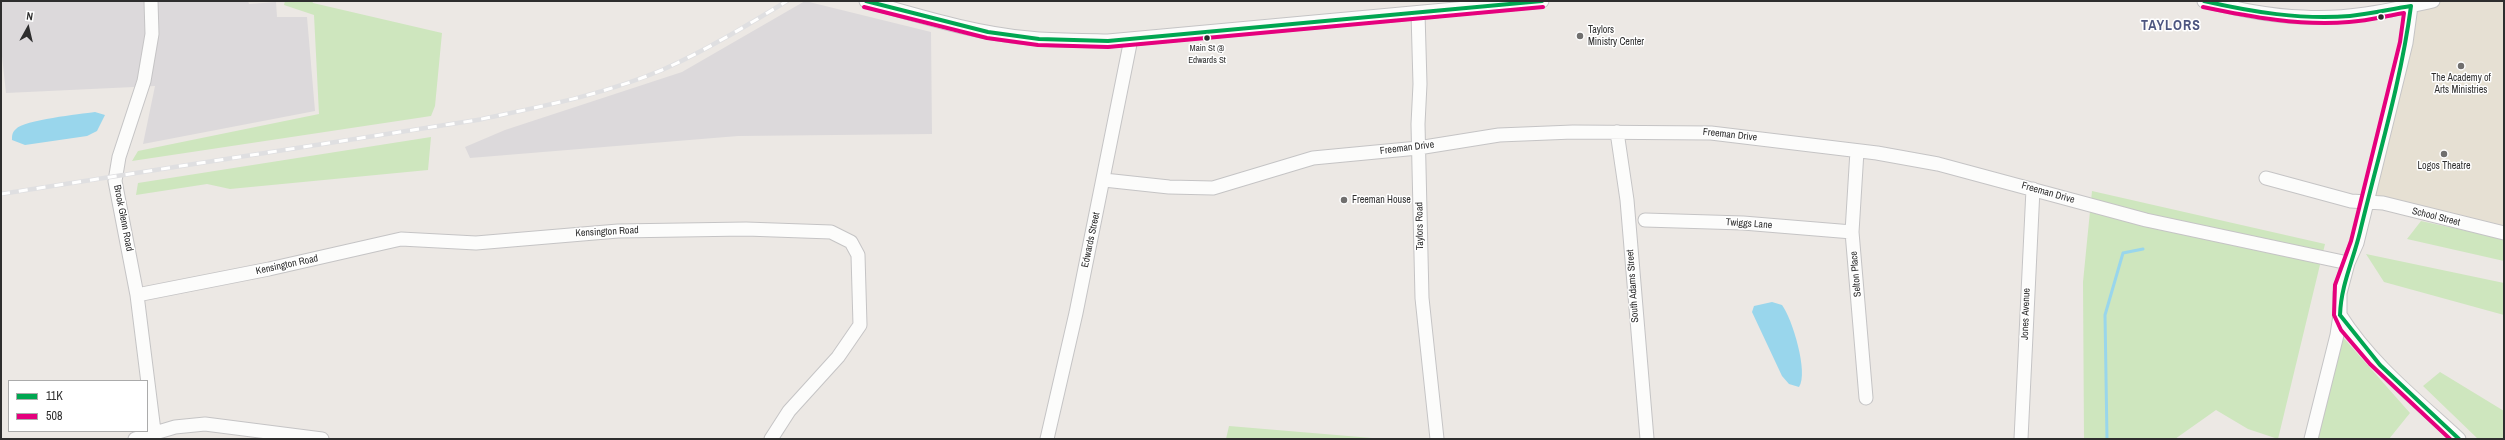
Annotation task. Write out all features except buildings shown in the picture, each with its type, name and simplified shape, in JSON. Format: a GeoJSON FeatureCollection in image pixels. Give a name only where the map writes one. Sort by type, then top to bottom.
{"type":"FeatureCollection","features":[{"type":"Feature","properties":{"kind":"street","name":"Brook Glenn Road"},"geometry":{"type":"LineString","coordinates":[[147,380],[137,295],[115,176],[119,157],[144,81],[152,34],[151,1]]}},
{"type":"Feature","properties":{"kind":"street"},"geometry":{"type":"LineString","coordinates":[[866,1],[937,21],[1002,34],[1066,40],[1131,39],[1542,1]]}},
{"type":"Feature","properties":{"kind":"street"},"geometry":{"type":"LineString","coordinates":[[2204,1],[2258,12],[2304,17],[2351,16],[2433,1]]}},
{"type":"Feature","properties":{"kind":"street"},"geometry":{"type":"LineString","coordinates":[[2311,439],[2340,315],[2340,293],[2348,263],[2357,243],[2406,43],[2411,6]]}},
{"type":"Feature","properties":{"kind":"street","name":"Taylors Road"},"geometry":{"type":"LineString","coordinates":[[1418,13],[1420,34],[1418,148],[1422,298],[1437,439]]}},
{"type":"Feature","properties":{"kind":"street","name":"Edwards Street"},"geometry":{"type":"LineString","coordinates":[[1047,439],[1104,180],[1131,39]]}},
{"type":"Feature","properties":{"kind":"street","name":"Freeman Drive"},"geometry":{"type":"LineString","coordinates":[[1104,180],[1169,187],[1213,188],[1313,158],[1418,148],[1499,135],[1573,132],[1711,133],[1857,151],[1938,164],[2146,220],[2348,263]]}},
{"type":"Feature","properties":{"kind":"street","name":"South Adams Street"},"geometry":{"type":"LineString","coordinates":[[1617,132],[1627,200],[1647,439]]}},
{"type":"Feature","properties":{"kind":"street","name":"Selton Place"},"geometry":{"type":"LineString","coordinates":[[1857,151],[1852,232],[1866,398]]}},
{"type":"Feature","properties":{"kind":"street","name":"School Street"},"geometry":{"type":"LineString","coordinates":[[2266,178],[2351,201],[2384,203],[2504,233]]}},
{"type":"Feature","properties":{"kind":"street","name":"Jones Avenue"},"geometry":{"type":"LineString","coordinates":[[2021,439],[2033,189]]}},
{"type":"Feature","properties":{"kind":"street","name":"Twiggs Lane"},"geometry":{"type":"LineString","coordinates":[[1645,220],[1743,223],[1852,232]]}},
{"type":"Feature","properties":{"kind":"street","name":"Kensington Road"},"geometry":{"type":"LineString","coordinates":[[137,295],[269,269],[401,239],[476,243],[618,231],[746,229],[831,232],[851,242],[858,256],[860,325],[838,357],[789,411],[771,439]]}},
{"type":"Feature","properties":{"kind":"street"},"geometry":{"type":"LineString","coordinates":[[2340,315],[2360,344],[2381,367],[2459,439]]}},
{"type":"Feature","properties":{"kind":"street","name":"Brook Glenn Road"},"geometry":{"type":"LineString","coordinates":[[148,386],[154,436]]}},
{"type":"Feature","properties":{"kind":"street"},"geometry":{"type":"LineString","coordinates":[[135,439],[205,424],[322,439]]}},
{"type":"Feature","properties":{"kind":"shaded area"},"geometry":{"type":"Polygon","coordinates":[[[1,1],[248,1],[249,4],[276,2],[277,17],[307,17],[315,111],[143,144],[155,86],[6,93],[1,47],[1,1]]]}},
{"type":"Feature","properties":{"kind":"shaded area"},"geometry":{"type":"Polygon","coordinates":[[[805,1],[931,32],[932,134],[738,136],[470,158],[465,147],[505,130],[682,72],[805,1]]]}},
{"type":"Feature","properties":{"kind":"shaded area"},"geometry":{"type":"Polygon","coordinates":[[[2433,1],[2504,1],[2504,232],[2367,202],[2411,6],[2433,1]]]}},
{"type":"Feature","properties":{"kind":"green space"},"geometry":{"type":"Polygon","coordinates":[[[285,1],[312,1],[313,3],[442,33],[435,106],[431,116],[132,161],[138,151],[319,114],[314,15],[284,5],[285,1]]]}},
{"type":"Feature","properties":{"kind":"green space"},"geometry":{"type":"Polygon","coordinates":[[[431,137],[428,170],[230,189],[207,184],[136,195],[138,183],[431,137]]]}},
{"type":"Feature","properties":{"kind":"green space"},"geometry":{"type":"Polygon","coordinates":[[[2092,191],[2325,244],[2278,439],[2248,429],[2216,410],[2175,439],[2084,439],[2083,282],[2092,191]]]}},
{"type":"Feature","properties":{"kind":"green space"},"geometry":{"type":"Polygon","coordinates":[[[2421,221],[2504,239],[2504,261],[2407,239],[2421,221]]]}},
{"type":"Feature","properties":{"kind":"green space"},"geometry":{"type":"Polygon","coordinates":[[[2366,254],[2504,283],[2504,315],[2384,282],[2366,254]]]}},
{"type":"Feature","properties":{"kind":"green space"},"geometry":{"type":"Polygon","coordinates":[[[2341,335],[2410,413],[2389,439],[2316,439],[2341,335]]]}},
{"type":"Feature","properties":{"kind":"green space"},"geometry":{"type":"Polygon","coordinates":[[[2440,372],[2504,411],[2504,439],[2478,439],[2423,386],[2440,372]]]}},
{"type":"Feature","properties":{"kind":"green space"},"geometry":{"type":"Polygon","coordinates":[[[1229,426],[1384,439],[1226,439],[1229,426]]]}},
{"type":"Feature","properties":{"kind":"water"},"geometry":{"type":"Polygon","coordinates":[[[95,112],[105,115],[97,131],[87,136],[25,145],[12,140],[12,134],[21,126],[53,118],[95,112]]]}},
{"type":"Feature","properties":{"kind":"water"},"geometry":{"type":"Polygon","coordinates":[[[1772,302],[1782,305],[1794,333],[1801,358],[1802,380],[1799,387],[1789,384],[1782,376],[1752,312],[1754,306],[1772,302]]]}},
{"type":"Feature","properties":{"kind":"waterway"},"geometry":{"type":"LineString","coordinates":[[2107,439],[2105,315],[2123,253],[2143,249]]}},
{"type":"Feature","properties":{"kind":"railway"},"geometry":{"type":"LineString","coordinates":[[1,194],[477,120],[571,100],[617,87],[678,63],[741,29],[787,1]]}},
{"type":"Feature","properties":{"kind":"transit line","name":"11K"},"geometry":{"type":"LineString","coordinates":[[866,1],[988,32],[1039,39],[1108,41],[1542,1]]}},
{"type":"Feature","properties":{"kind":"transit line","name":"11K"},"geometry":{"type":"LineString","coordinates":[[2204,1],[2258,12],[2313,17],[2350,16],[2411,6]]}},
{"type":"Feature","properties":{"kind":"transit line","name":"11K"},"geometry":{"type":"LineString","coordinates":[[2340,315],[2345,283],[2360,232],[2395,91],[2407,34],[2411,6]]}},
{"type":"Feature","properties":{"kind":"transit line","name":"508"},"geometry":{"type":"LineString","coordinates":[[864,7],[987,38],[1038,45],[1108,47],[1543,7]]}},
{"type":"Feature","properties":{"kind":"transit line","name":"508"},"geometry":{"type":"LineString","coordinates":[[2203,7],[2276,20],[2312,23],[2370,20],[2404,13],[2400,42],[2351,241],[2335,285],[2334,315],[2341,330],[2370,364],[2450,439]]}},
{"type":"Feature","properties":{"kind":"transit line","name":"11K"},"geometry":{"type":"LineString","coordinates":[[2340,315],[2380,365],[2459,439]]}},
{"type":"Feature","properties":{"kind":"place","name":"Taylors Ministry Center"},"geometry":{"type":"Point","coordinates":[1580,36]}},
{"type":"Feature","properties":{"kind":"place","name":"Main St @ Edwards St"},"geometry":{"type":"Point","coordinates":[1207,38]}},
{"type":"Feature","properties":{"kind":"place","name":"The Academy of Arts Ministries"},"geometry":{"type":"Point","coordinates":[2461,66]}},
{"type":"Feature","properties":{"kind":"place","name":"Logos Theatre"},"geometry":{"type":"Point","coordinates":[2444,154]}},
{"type":"Feature","properties":{"kind":"place","name":"Freeman House"},"geometry":{"type":"Point","coordinates":[1344,200]}},
{"type":"Feature","properties":{"kind":"district","name":"TAYLORS"},"geometry":{"type":"Point","coordinates":[2171,26]}}]}
